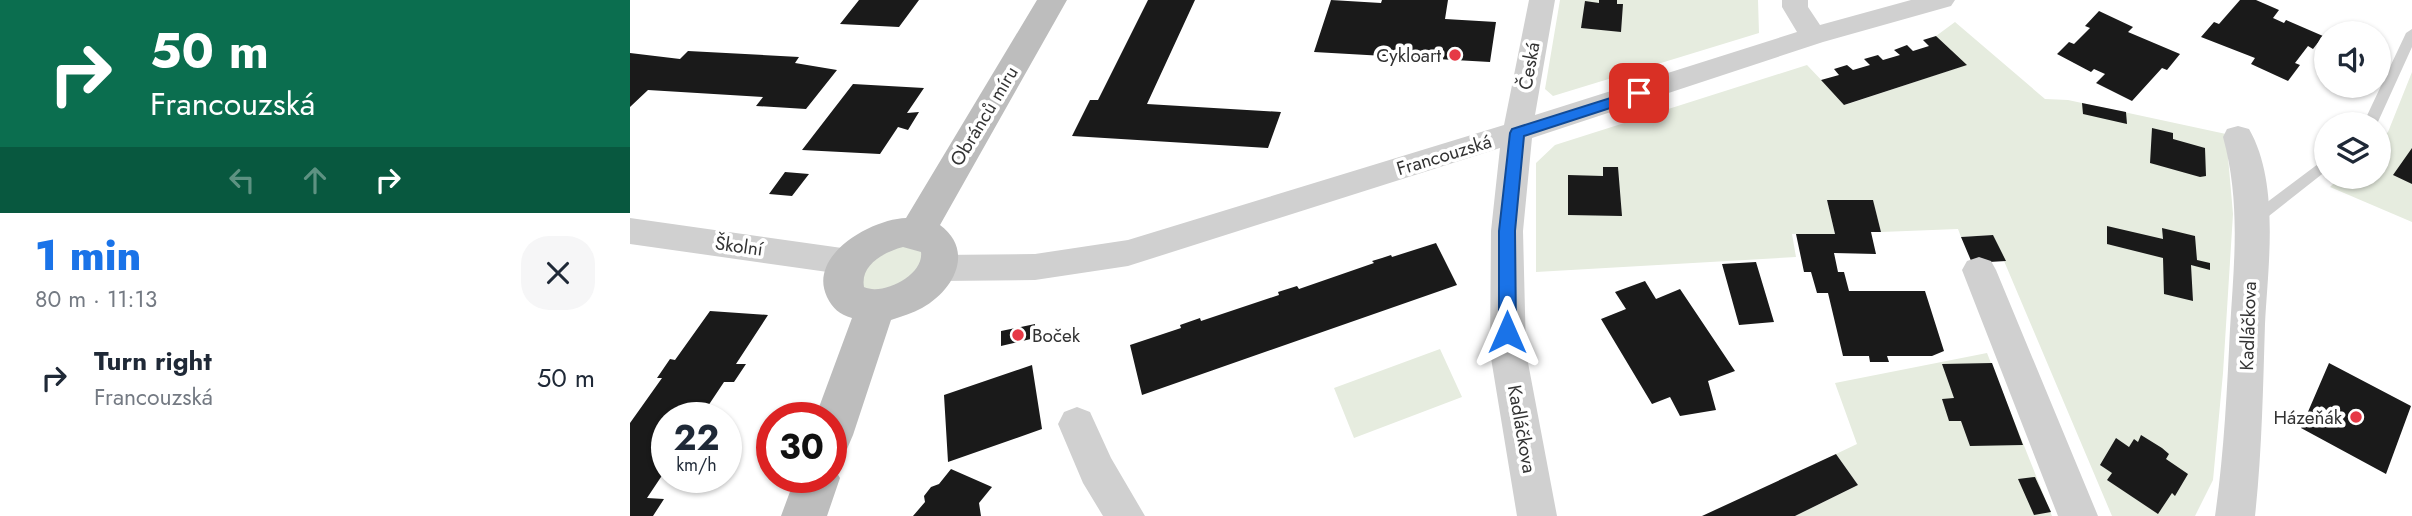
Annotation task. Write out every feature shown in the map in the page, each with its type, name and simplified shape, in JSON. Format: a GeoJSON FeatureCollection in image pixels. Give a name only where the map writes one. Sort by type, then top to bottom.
{"type":"FeatureCollection","features":[{"type":"Feature","properties":{"kind":"main road","name":"Obránců míru"},"geometry":{"type":"LineString","coordinates":[[917,232],[1052,0]]}},
{"type":"Feature","properties":{"kind":"main road"},"geometry":{"type":"LineString","coordinates":[[917,232],[930,237],[938,245],[942,255],[939,268],[930,281],[900,301],[876,306],[853,302],[845,295],[841,285],[849,262],[873,242],[888,236],[917,232]]}},
{"type":"Feature","properties":{"kind":"main road"},"geometry":{"type":"LineString","coordinates":[[843,402],[876,306]]}},
{"type":"Feature","properties":{"kind":"main road"},"geometry":{"type":"LineString","coordinates":[[804,516],[812,493]]}},
{"type":"Feature","properties":{"kind":"street","name":"Česká"},"geometry":{"type":"LineString","coordinates":[[1517,133],[1542,0]]}},
{"type":"Feature","properties":{"kind":"street"},"geometry":{"type":"LineString","coordinates":[[1795,0],[1795,7],[1813,36]]}},
{"type":"Feature","properties":{"kind":"street","name":"Francouzská"},"geometry":{"type":"LineString","coordinates":[[939,268],[1035,267],[1128,253],[1517,133],[1813,36],[1942,0]]}},
{"type":"Feature","properties":{"kind":"street","name":"Kadláčkova"},"geometry":{"type":"LineString","coordinates":[[1517,133],[1507,231],[1508,352],[1537,516]]}},
{"type":"Feature","properties":{"kind":"street","name":"Kadláčkova"},"geometry":{"type":"LineString","coordinates":[[2238,138],[2247,165],[2255,219],[2242,506]]}},
{"type":"Feature","properties":{"kind":"street","name":"Školní"},"geometry":{"type":"LineString","coordinates":[[630,231],[849,262]]}},
{"type":"Feature","properties":{"kind":"street"},"geometry":{"type":"LineString","coordinates":[[1979,270],[2078,516]]}},
{"type":"Feature","properties":{"kind":"street"},"geometry":{"type":"LineString","coordinates":[[1077,424],[1097,470],[1125,516]]}},
{"type":"Feature","properties":{"kind":"lane"},"geometry":{"type":"LineString","coordinates":[[2376,112],[2412,33]]}},
{"type":"Feature","properties":{"kind":"lane"},"geometry":{"type":"LineString","coordinates":[[2255,219],[2314,172]]}},
{"type":"Feature","properties":{"kind":"shaded area"},"geometry":{"type":"Polygon","coordinates":[[[1560,0],[1758,0],[1759,33],[1553,96],[1545,89],[1560,0]]]}},
{"type":"Feature","properties":{"kind":"shaded area"},"geometry":{"type":"Polygon","coordinates":[[[1955,22],[2045,99],[2068,100],[2226,134],[2233,214],[2223,373],[2213,480],[2195,516],[2112,516],[1993,235],[1961,237],[1958,229],[1881,232],[1873,201],[1827,200],[1835,234],[1792,234],[1796,257],[1536,272],[1536,163],[1555,145],[1807,65],[1845,105],[1966,65],[1936,36],[1955,22]]]}},
{"type":"Feature","properties":{"kind":"shaded area"},"geometry":{"type":"Polygon","coordinates":[[[2412,72],[2412,222],[2335,189],[2391,189],[2391,124],[2412,72]]]}},
{"type":"Feature","properties":{"kind":"shaded area"},"geometry":{"type":"Polygon","coordinates":[[[907,245],[921,251],[924,265],[894,291],[866,289],[861,284],[870,261],[882,253],[907,245]]]}},
{"type":"Feature","properties":{"kind":"shaded area"},"geometry":{"type":"Polygon","coordinates":[[[1440,349],[1462,397],[1354,438],[1334,388],[1440,349]]]}},
{"type":"Feature","properties":{"kind":"shaded area"},"geometry":{"type":"Polygon","coordinates":[[[1987,353],[2052,516],[1795,516],[1858,485],[1836,454],[1857,444],[1835,383],[1987,353]]]}},
{"type":"Feature","properties":{"kind":"building"},"geometry":{"type":"Polygon","coordinates":[[[859,0],[919,0],[899,27],[840,24],[859,0]]]}},
{"type":"Feature","properties":{"kind":"building"},"geometry":{"type":"Polygon","coordinates":[[[1148,0],[1195,0],[1147,104],[1281,112],[1268,148],[1072,136],[1090,100],[1098,100],[1148,0]]]}},
{"type":"Feature","properties":{"kind":"building"},"geometry":{"type":"Polygon","coordinates":[[[1331,0],[1381,3],[1382,0],[1448,0],[1445,19],[1496,22],[1490,62],[1314,52],[1331,0]]]}},
{"type":"Feature","properties":{"kind":"building"},"geometry":{"type":"Polygon","coordinates":[[[1599,0],[1617,0],[1617,4],[1623,4],[1621,32],[1581,28],[1585,1],[1599,3],[1599,0]]]}},
{"type":"Feature","properties":{"kind":"building"},"geometry":{"type":"Polygon","coordinates":[[[2240,0],[2256,0],[2279,10],[2273,18],[2284,23],[2286,20],[2314,32],[2314,48],[2308,46],[2295,63],[2300,65],[2288,81],[2251,64],[2255,58],[2201,37],[2214,22],[2219,24],[2240,0]]]}},
{"type":"Feature","properties":{"kind":"building"},"geometry":{"type":"Polygon","coordinates":[[[2099,11],[2133,27],[2128,32],[2180,54],[2167,70],[2162,68],[2132,101],[2096,83],[2105,74],[2094,69],[2091,72],[2057,54],[2069,42],[2074,44],[2090,28],[2085,26],[2099,11]]]}},
{"type":"Feature","properties":{"kind":"building"},"geometry":{"type":"Polygon","coordinates":[[[1936,36],[1967,65],[1844,105],[1821,80],[1839,75],[1834,69],[1847,65],[1853,70],[1870,65],[1864,59],[1878,55],[1883,60],[1900,55],[1894,50],[1907,45],[1913,51],[1929,46],[1923,40],[1936,36]]]}},
{"type":"Feature","properties":{"kind":"building"},"geometry":{"type":"Polygon","coordinates":[[[688,51],[799,57],[795,63],[837,70],[806,109],[756,106],[763,97],[648,90],[630,107],[630,53],[680,59],[688,51]]]}},
{"type":"Feature","properties":{"kind":"building"},"geometry":{"type":"Polygon","coordinates":[[[853,84],[924,88],[907,113],[919,112],[908,130],[898,127],[880,154],[802,150],[853,84]]]}},
{"type":"Feature","properties":{"kind":"building"},"geometry":{"type":"Polygon","coordinates":[[[2082,103],[2126,112],[2127,124],[2083,114],[2082,103]]]}},
{"type":"Feature","properties":{"kind":"building"},"geometry":{"type":"Polygon","coordinates":[[[2152,128],[2173,133],[2173,139],[2205,148],[2206,176],[2200,177],[2150,163],[2152,128]]]}},
{"type":"Feature","properties":{"kind":"building"},"geometry":{"type":"Polygon","coordinates":[[[2412,148],[2412,184],[2393,175],[2412,148]]]}},
{"type":"Feature","properties":{"kind":"building"},"geometry":{"type":"Polygon","coordinates":[[[1603,167],[1618,167],[1622,216],[1568,215],[1568,175],[1603,176],[1603,167]]]}},
{"type":"Feature","properties":{"kind":"building"},"geometry":{"type":"Polygon","coordinates":[[[785,172],[809,174],[792,196],[769,194],[785,172]]]}},
{"type":"Feature","properties":{"kind":"building"},"geometry":{"type":"Polygon","coordinates":[[[1827,200],[1873,200],[1881,232],[1871,232],[1876,254],[1834,253],[1838,272],[1844,272],[1849,291],[1925,291],[1944,351],[1932,356],[1887,356],[1889,362],[1870,362],[1869,356],[1843,356],[1828,293],[1817,293],[1811,272],[1804,272],[1796,234],[1835,234],[1827,200]]]}},
{"type":"Feature","properties":{"kind":"building"},"geometry":{"type":"Polygon","coordinates":[[[2107,226],[2163,239],[2162,228],[2195,236],[2197,260],[2210,263],[2210,270],[2191,265],[2193,301],[2164,294],[2163,258],[2107,244],[2107,226]]]}},
{"type":"Feature","properties":{"kind":"building"},"geometry":{"type":"Polygon","coordinates":[[[1993,235],[2006,261],[1972,263],[1961,237],[1993,235]]]}},
{"type":"Feature","properties":{"kind":"building"},"geometry":{"type":"Polygon","coordinates":[[[1436,243],[1457,285],[1142,395],[1130,345],[1181,328],[1180,325],[1200,318],[1201,321],[1279,295],[1278,292],[1297,286],[1299,289],[1374,263],[1372,261],[1436,243]]]}},
{"type":"Feature","properties":{"kind":"building"},"geometry":{"type":"Polygon","coordinates":[[[1756,262],[1774,322],[1739,325],[1722,264],[1756,262]]]}},
{"type":"Feature","properties":{"kind":"building"},"geometry":{"type":"Polygon","coordinates":[[[1645,281],[1656,299],[1680,289],[1735,371],[1708,381],[1716,410],[1680,416],[1670,397],[1652,404],[1601,319],[1626,309],[1615,292],[1645,281]]]}},
{"type":"Feature","properties":{"kind":"building"},"geometry":{"type":"Polygon","coordinates":[[[710,311],[768,315],[736,364],[746,364],[734,382],[724,382],[711,402],[651,402],[651,492],[647,498],[664,499],[653,516],[630,516],[630,423],[662,378],[657,378],[670,359],[675,360],[710,311]]]}},
{"type":"Feature","properties":{"kind":"building","name":"Boček"},"geometry":{"type":"Polygon","coordinates":[[[1035,324],[1035,338],[1001,346],[1001,331],[1035,324]]]}},
{"type":"Feature","properties":{"kind":"building"},"geometry":{"type":"Polygon","coordinates":[[[1992,363],[2023,445],[1970,446],[1961,421],[1949,421],[1942,399],[1954,398],[1942,364],[1992,363]]]}},
{"type":"Feature","properties":{"kind":"building","name":"Házeňák"},"geometry":{"type":"Polygon","coordinates":[[[2329,363],[2411,406],[2386,474],[2301,428],[2329,363]]]}},
{"type":"Feature","properties":{"kind":"building"},"geometry":{"type":"Polygon","coordinates":[[[1032,365],[1042,429],[948,462],[944,395],[1032,365]]]}},
{"type":"Feature","properties":{"kind":"building"},"geometry":{"type":"Polygon","coordinates":[[[2141,435],[2162,448],[2169,454],[2166,459],[2188,474],[2175,496],[2172,493],[2158,514],[2107,480],[2112,473],[2100,465],[2116,438],[2129,447],[2134,439],[2138,442],[2141,435]]]}},
{"type":"Feature","properties":{"kind":"building"},"geometry":{"type":"Polygon","coordinates":[[[1836,454],[1858,485],[1795,516],[1702,516],[1836,454]]]}},
{"type":"Feature","properties":{"kind":"building"},"geometry":{"type":"Polygon","coordinates":[[[951,469],[992,487],[979,503],[981,516],[913,516],[925,502],[924,496],[931,487],[939,484],[951,469]]]}},
{"type":"Feature","properties":{"kind":"building"},"geometry":{"type":"Polygon","coordinates":[[[2035,477],[2051,512],[2034,515],[2018,479],[2035,477]]]}},
{"type":"Feature","properties":{"kind":"place","name":"Cykloart"},"geometry":{"type":"Point","coordinates":[1455,55]}},
{"type":"Feature","properties":{"kind":"place","name":"Boček"},"geometry":{"type":"Point","coordinates":[1018,335]}},
{"type":"Feature","properties":{"kind":"place","name":"Házeňák"},"geometry":{"type":"Point","coordinates":[2356,417]}},
{"type":"Feature","properties":{"kind":"route"},"geometry":{"type":"LineString","coordinates":[[1507,332],[1507,231],[1517,133],[1639,93]]}}]}
